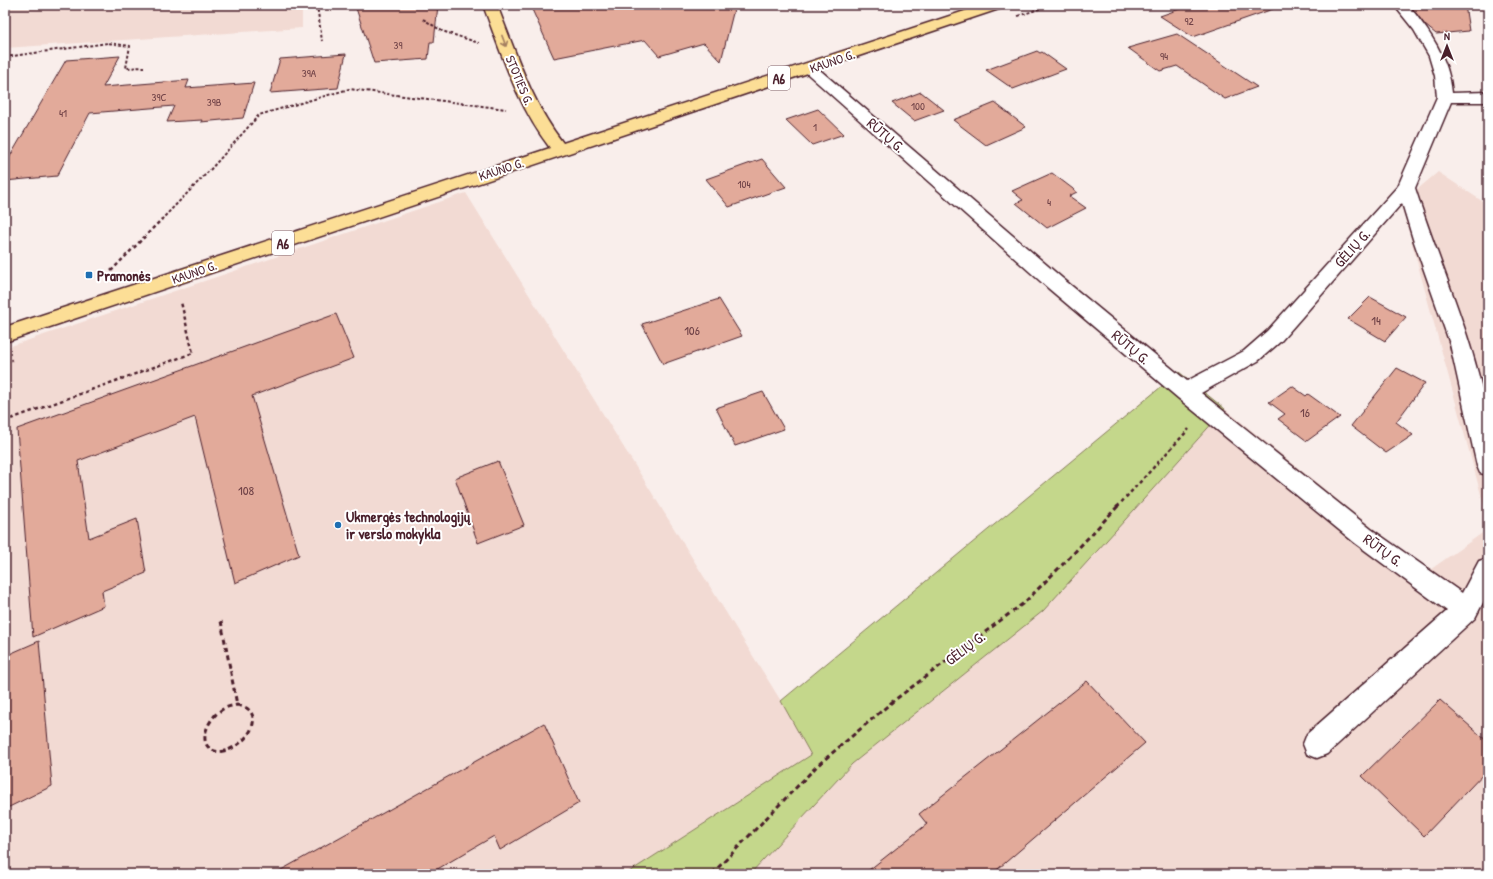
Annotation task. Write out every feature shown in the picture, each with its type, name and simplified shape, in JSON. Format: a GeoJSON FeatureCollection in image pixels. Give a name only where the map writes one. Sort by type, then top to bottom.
{"type":"FeatureCollection","features":[{"type":"Feature","properties":{"kind":"main road","name":"STOTIES G."},"geometry":{"type":"LineString","coordinates":[[490,5],[520,86],[546,133],[560,150]]}},
{"type":"Feature","properties":{"kind":"main road","name":"KAUNO G."},"geometry":{"type":"LineString","coordinates":[[5,335],[997,5]]}},
{"type":"Feature","properties":{"kind":"street"},"geometry":{"type":"LineString","coordinates":[[1401,5],[1420,29],[1436,56],[1444,76],[1445,97],[1488,97]]}},
{"type":"Feature","properties":{"kind":"street","name":"RŪTŲ G."},"geometry":{"type":"LineString","coordinates":[[809,68],[1055,283],[1206,410],[1363,536],[1466,610]]}},
{"type":"Feature","properties":{"kind":"street","name":"GĖLIŲ G."},"geometry":{"type":"LineString","coordinates":[[1185,392],[1251,356],[1274,336],[1406,188],[1445,97]]}},
{"type":"Feature","properties":{"kind":"street"},"geometry":{"type":"LineString","coordinates":[[1406,188],[1422,240],[1460,344],[1488,466]]}},
{"type":"Feature","properties":{"kind":"street"},"geometry":{"type":"LineString","coordinates":[[1317,744],[1466,610],[1488,569]]}},
{"type":"Feature","properties":{"kind":"path"},"geometry":{"type":"LineString","coordinates":[[317,5],[322,41]]}},
{"type":"Feature","properties":{"kind":"path"},"geometry":{"type":"LineString","coordinates":[[423,19],[442,31],[508,53]]}},
{"type":"Feature","properties":{"kind":"path"},"geometry":{"type":"LineString","coordinates":[[5,57],[108,43],[130,46],[126,68],[144,67]]}},
{"type":"Feature","properties":{"kind":"path"},"geometry":{"type":"LineString","coordinates":[[111,271],[210,170],[259,115],[349,89],[534,113]]}},
{"type":"Feature","properties":{"kind":"path"},"geometry":{"type":"LineString","coordinates":[[5,421],[194,353],[180,302]]}},
{"type":"Feature","properties":{"kind":"path","name":"GĖLIŲ G."},"geometry":{"type":"LineString","coordinates":[[712,874],[817,766],[892,702],[1025,602],[1148,474],[1206,410]]}},
{"type":"Feature","properties":{"kind":"path"},"geometry":{"type":"LineString","coordinates":[[220,621],[237,705]]}},
{"type":"Feature","properties":{"kind":"path"},"geometry":{"type":"LineString","coordinates":[[237,705],[244,706],[250,710],[253,715],[251,730],[239,745],[231,750],[216,751],[210,748],[206,743],[205,737],[209,723],[220,710],[229,706],[237,705]]}},
{"type":"Feature","properties":{"kind":"shaded area"},"geometry":{"type":"Polygon","coordinates":[[[5,5],[302,5],[302,28],[5,48],[5,5]]]}},
{"type":"Feature","properties":{"kind":"shaded area"},"geometry":{"type":"Polygon","coordinates":[[[1438,172],[1488,205],[1488,520],[1401,203],[1438,172]]]}},
{"type":"Feature","properties":{"kind":"shaded area","name":"Ukmergės technologijų ir verslo mokykla"},"geometry":{"type":"Polygon","coordinates":[[[466,193],[781,701],[811,755],[626,874],[5,874],[5,348],[466,193]]]}},
{"type":"Feature","properties":{"kind":"shaded area"},"geometry":{"type":"Polygon","coordinates":[[[1225,409],[1427,572],[1488,529],[1488,874],[750,874],[852,764],[1043,611],[1225,409]]]}},
{"type":"Feature","properties":{"kind":"green space"},"geometry":{"type":"Polygon","coordinates":[[[1179,372],[1225,409],[1043,611],[852,764],[750,874],[626,874],[811,755],[781,701],[1179,372]]]}},
{"type":"Feature","properties":{"kind":"building"},"geometry":{"type":"Polygon","coordinates":[[[355,5],[438,5],[434,42],[430,42],[428,59],[374,63],[355,5]]]}},
{"type":"Feature","properties":{"kind":"building"},"geometry":{"type":"Polygon","coordinates":[[[530,5],[735,5],[721,61],[704,43],[659,56],[645,40],[554,58],[530,5]]]}},
{"type":"Feature","properties":{"kind":"building"},"geometry":{"type":"Polygon","coordinates":[[[1191,5],[1272,5],[1273,9],[1193,37],[1160,16],[1191,5]]]}},
{"type":"Feature","properties":{"kind":"building"},"geometry":{"type":"Polygon","coordinates":[[[1410,5],[1465,5],[1469,31],[1436,34],[1425,25],[1410,5]]]}},
{"type":"Feature","properties":{"kind":"building"},"geometry":{"type":"Polygon","coordinates":[[[1177,34],[1257,87],[1225,99],[1177,66],[1160,71],[1128,48],[1177,34]]]}},
{"type":"Feature","properties":{"kind":"building"},"geometry":{"type":"Polygon","coordinates":[[[1037,51],[1040,53],[1042,52],[1066,69],[1013,89],[986,70],[1037,51]]]}},
{"type":"Feature","properties":{"kind":"building"},"geometry":{"type":"Polygon","coordinates":[[[346,54],[338,88],[270,93],[280,59],[346,54]]]}},
{"type":"Feature","properties":{"kind":"building"},"geometry":{"type":"Polygon","coordinates":[[[120,56],[103,87],[189,80],[186,88],[254,83],[243,118],[201,122],[202,120],[167,122],[174,106],[90,113],[57,176],[5,181],[5,165],[66,60],[120,56]]]}},
{"type":"Feature","properties":{"kind":"building"},"geometry":{"type":"Polygon","coordinates":[[[921,92],[944,110],[914,121],[892,103],[921,92]]]}},
{"type":"Feature","properties":{"kind":"building"},"geometry":{"type":"Polygon","coordinates":[[[995,103],[1026,127],[986,145],[953,120],[995,103]]]}},
{"type":"Feature","properties":{"kind":"building"},"geometry":{"type":"Polygon","coordinates":[[[818,109],[844,134],[812,145],[786,120],[818,109]]]}},
{"type":"Feature","properties":{"kind":"building"},"geometry":{"type":"Polygon","coordinates":[[[762,159],[786,187],[729,207],[706,179],[762,159]]]}},
{"type":"Feature","properties":{"kind":"building"},"geometry":{"type":"Polygon","coordinates":[[[1052,173],[1077,192],[1069,196],[1086,208],[1047,228],[1016,203],[1023,200],[1012,191],[1052,173]]]}},
{"type":"Feature","properties":{"kind":"building"},"geometry":{"type":"Polygon","coordinates":[[[1370,297],[1406,317],[1385,341],[1348,319],[1370,297]]]}},
{"type":"Feature","properties":{"kind":"building"},"geometry":{"type":"Polygon","coordinates":[[[719,299],[742,336],[663,364],[642,324],[719,299]]]}},
{"type":"Feature","properties":{"kind":"building"},"geometry":{"type":"Polygon","coordinates":[[[336,314],[354,358],[252,396],[299,555],[235,583],[195,417],[78,461],[89,538],[137,519],[146,573],[102,591],[104,606],[33,637],[17,429],[336,314]]]}},
{"type":"Feature","properties":{"kind":"building"},"geometry":{"type":"Polygon","coordinates":[[[1397,368],[1425,383],[1396,422],[1413,435],[1386,453],[1351,426],[1397,368]]]}},
{"type":"Feature","properties":{"kind":"building"},"geometry":{"type":"Polygon","coordinates":[[[1292,386],[1306,396],[1308,394],[1340,417],[1307,441],[1278,419],[1285,414],[1269,402],[1292,386]]]}},
{"type":"Feature","properties":{"kind":"building"},"geometry":{"type":"Polygon","coordinates":[[[763,392],[784,429],[735,446],[716,408],[763,392]]]}},
{"type":"Feature","properties":{"kind":"building"},"geometry":{"type":"Polygon","coordinates":[[[498,461],[524,525],[478,543],[455,478],[498,461]]]}},
{"type":"Feature","properties":{"kind":"building"},"geometry":{"type":"Polygon","coordinates":[[[39,641],[52,786],[5,809],[5,656],[39,641]]]}},
{"type":"Feature","properties":{"kind":"building"},"geometry":{"type":"Polygon","coordinates":[[[1087,681],[1145,743],[992,874],[864,874],[927,824],[919,814],[1087,681]]]}},
{"type":"Feature","properties":{"kind":"building"},"geometry":{"type":"Polygon","coordinates":[[[1440,700],[1488,742],[1488,769],[1424,836],[1362,776],[1440,700]]]}},
{"type":"Feature","properties":{"kind":"building"},"geometry":{"type":"Polygon","coordinates":[[[544,723],[579,803],[500,850],[494,836],[429,874],[274,874],[544,723]]]}},
{"type":"Feature","properties":{"kind":"place","name":"Pramonės"},"geometry":{"type":"Point","coordinates":[89,275]}},
{"type":"Feature","properties":{"kind":"place","name":"Ukmergės technologijų ir verslo mokykla"},"geometry":{"type":"Point","coordinates":[338,525]}}]}
